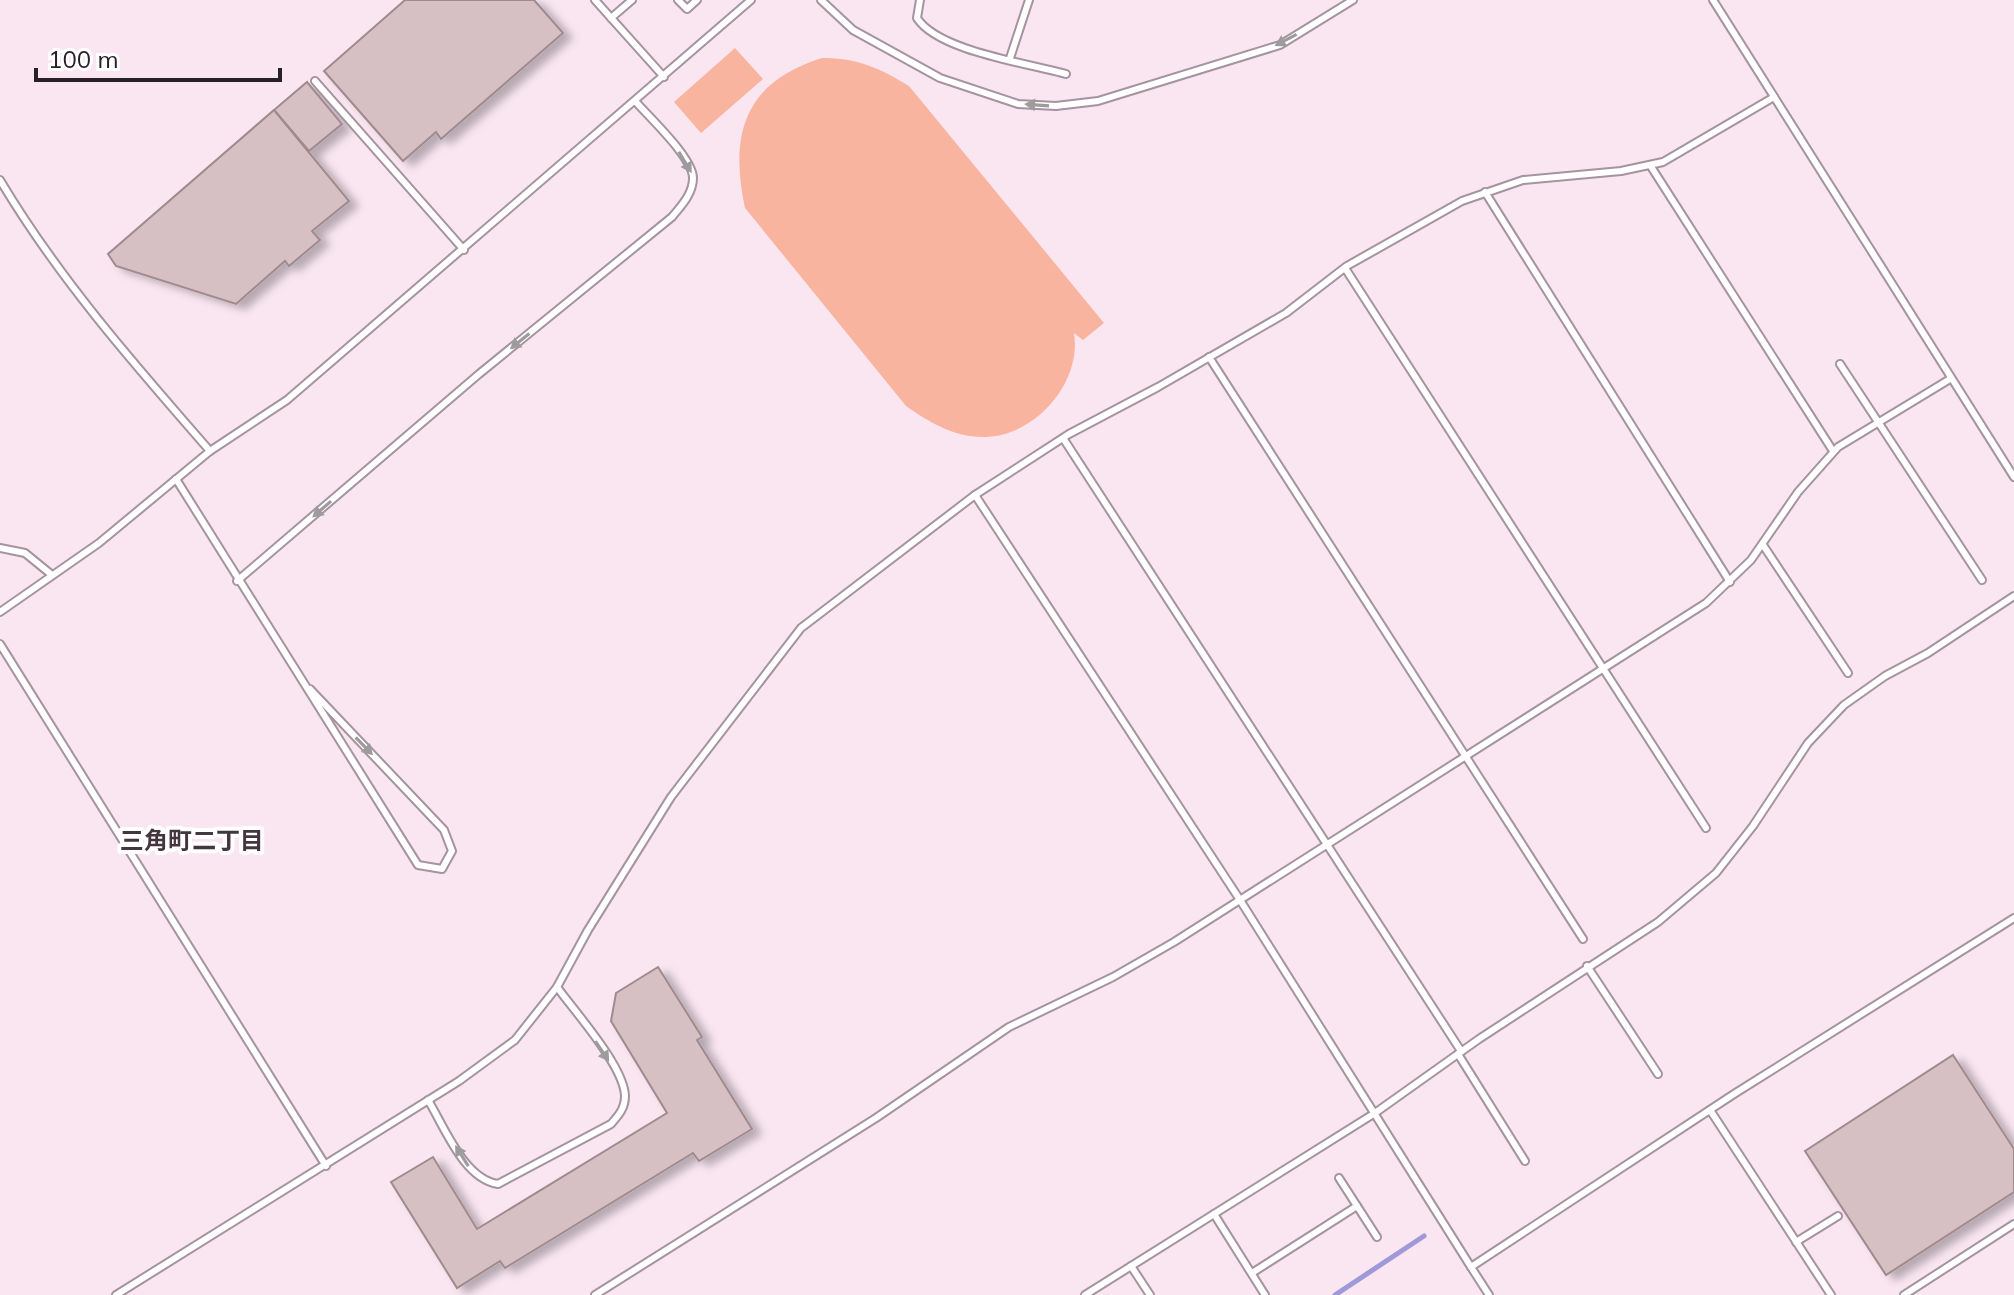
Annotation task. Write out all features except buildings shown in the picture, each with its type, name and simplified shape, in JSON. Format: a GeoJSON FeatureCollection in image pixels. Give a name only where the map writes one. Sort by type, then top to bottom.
{"type":"FeatureCollection","features":[{"type":"Feature","properties":{"kind":"lane"},"geometry":{"type":"LineString","coordinates":[[595,0],[664,77]]}},
{"type":"Feature","properties":{"kind":"lane"},"geometry":{"type":"LineString","coordinates":[[611,18],[632,0]]}},
{"type":"Feature","properties":{"kind":"lane"},"geometry":{"type":"LineString","coordinates":[[678,0],[687,9],[697,0]]}},
{"type":"Feature","properties":{"kind":"lane"},"geometry":{"type":"LineString","coordinates":[[0,612],[99,543],[210,451],[287,400],[751,0]]}},
{"type":"Feature","properties":{"kind":"lane"},"geometry":{"type":"LineString","coordinates":[[821,0],[853,30],[940,78],[1018,104],[1056,106],[1098,101],[1280,45],[1353,0]]}},
{"type":"Feature","properties":{"kind":"lane"},"geometry":{"type":"LineString","coordinates":[[920,0],[917,18],[926,31],[948,42],[1066,74]]}},
{"type":"Feature","properties":{"kind":"lane"},"geometry":{"type":"LineString","coordinates":[[1010,58],[1029,0]]}},
{"type":"Feature","properties":{"kind":"lane"},"geometry":{"type":"LineString","coordinates":[[1713,0],[2014,477]]}},
{"type":"Feature","properties":{"kind":"lane"},"geometry":{"type":"LineString","coordinates":[[315,81],[464,250]]}},
{"type":"Feature","properties":{"kind":"lane"},"geometry":{"type":"LineString","coordinates":[[116,1295],[326,1166],[515,1040],[557,987],[588,930],[671,797],[801,628],[975,495],[1063,438],[1286,313],[1345,268],[1485,192],[1523,180],[1650,165],[1689,148],[1774,97]]}},
{"type":"Feature","properties":{"kind":"lane"},"geometry":{"type":"LineString","coordinates":[[237,581],[479,374],[672,217],[689,196],[693,177],[687,161],[636,102]]}},
{"type":"Feature","properties":{"kind":"lane"},"geometry":{"type":"LineString","coordinates":[[1650,165],[1833,451]]}},
{"type":"Feature","properties":{"kind":"lane"},"geometry":{"type":"LineString","coordinates":[[0,180],[52,261],[117,344],[210,451]]}},
{"type":"Feature","properties":{"kind":"lane"},"geometry":{"type":"LineString","coordinates":[[1485,192],[1730,582]]}},
{"type":"Feature","properties":{"kind":"lane"},"geometry":{"type":"LineString","coordinates":[[1345,268],[1706,828]]}},
{"type":"Feature","properties":{"kind":"lane"},"geometry":{"type":"LineString","coordinates":[[1209,357],[1583,939]]}},
{"type":"Feature","properties":{"kind":"lane"},"geometry":{"type":"LineString","coordinates":[[1840,364],[1982,580]]}},
{"type":"Feature","properties":{"kind":"lane"},"geometry":{"type":"LineString","coordinates":[[595,1295],[876,1118],[1009,1027],[1113,977],[1240,900],[1706,603],[1763,545],[1798,492],[1833,451],[1950,379]]}},
{"type":"Feature","properties":{"kind":"lane"},"geometry":{"type":"LineString","coordinates":[[1063,438],[1329,842],[1525,1161]]}},
{"type":"Feature","properties":{"kind":"lane"},"geometry":{"type":"LineString","coordinates":[[176,479],[237,581],[310,689],[418,865],[442,869],[452,851],[444,830],[310,689]]}},
{"type":"Feature","properties":{"kind":"lane"},"geometry":{"type":"LineString","coordinates":[[975,495],[1240,900],[1489,1295]]}},
{"type":"Feature","properties":{"kind":"lane"},"geometry":{"type":"LineString","coordinates":[[1763,545],[1848,673]]}},
{"type":"Feature","properties":{"kind":"lane"},"geometry":{"type":"LineString","coordinates":[[0,548],[25,553],[52,575]]}},
{"type":"Feature","properties":{"kind":"lane"},"geometry":{"type":"LineString","coordinates":[[1085,1295],[1375,1113],[1587,966],[1658,922],[1716,873],[1753,826],[1808,743],[1844,705],[2014,596]]}},
{"type":"Feature","properties":{"kind":"lane"},"geometry":{"type":"LineString","coordinates":[[0,644],[326,1166]]}},
{"type":"Feature","properties":{"kind":"lane"},"geometry":{"type":"LineString","coordinates":[[1471,1267],[1710,1110],[2014,918]]}},
{"type":"Feature","properties":{"kind":"lane"},"geometry":{"type":"LineString","coordinates":[[1587,966],[1658,1074]]}},
{"type":"Feature","properties":{"kind":"lane"},"geometry":{"type":"LineString","coordinates":[[428,1100],[471,1171],[485,1182],[498,1184],[611,1124],[623,1111],[625,1094],[621,1083],[557,987]]}},
{"type":"Feature","properties":{"kind":"lane"},"geometry":{"type":"LineString","coordinates":[[1710,1110],[1831,1295]]}},
{"type":"Feature","properties":{"kind":"lane"},"geometry":{"type":"LineString","coordinates":[[1339,1178],[1377,1237]]}},
{"type":"Feature","properties":{"kind":"lane"},"geometry":{"type":"LineString","coordinates":[[1252,1273],[1357,1206]]}},
{"type":"Feature","properties":{"kind":"lane"},"geometry":{"type":"LineString","coordinates":[[1214,1214],[1265,1295]]}},
{"type":"Feature","properties":{"kind":"lane"},"geometry":{"type":"LineString","coordinates":[[1796,1242],[1838,1216]]}},
{"type":"Feature","properties":{"kind":"lane"},"geometry":{"type":"LineString","coordinates":[[1904,1295],[2014,1224]]}},
{"type":"Feature","properties":{"kind":"lane"},"geometry":{"type":"LineString","coordinates":[[1131,1266],[1150,1295]]}},
{"type":"Feature","properties":{"kind":"shaded area"},"geometry":{"type":"Polygon","coordinates":[[[735,48],[763,79],[701,133],[674,102],[735,48]]]}},
{"type":"Feature","properties":{"kind":"shaded area"},"geometry":{"type":"Polygon","coordinates":[[[822,58],[868,65],[909,86],[1104,323],[1083,340],[1074,333],[1075,351],[1063,387],[1038,417],[1022,427],[1004,434],[974,437],[933,423],[906,406],[745,208],[739,156],[749,114],[760,96],[775,81],[796,68],[822,58]]]}},
{"type":"Feature","properties":{"kind":"waterway"},"geometry":{"type":"LineString","coordinates":[[1335,1295],[1424,1236]]}},
{"type":"Feature","properties":{"kind":"district","name":"三角町二丁目"},"geometry":{"type":"Point","coordinates":[192,841]}}]}
